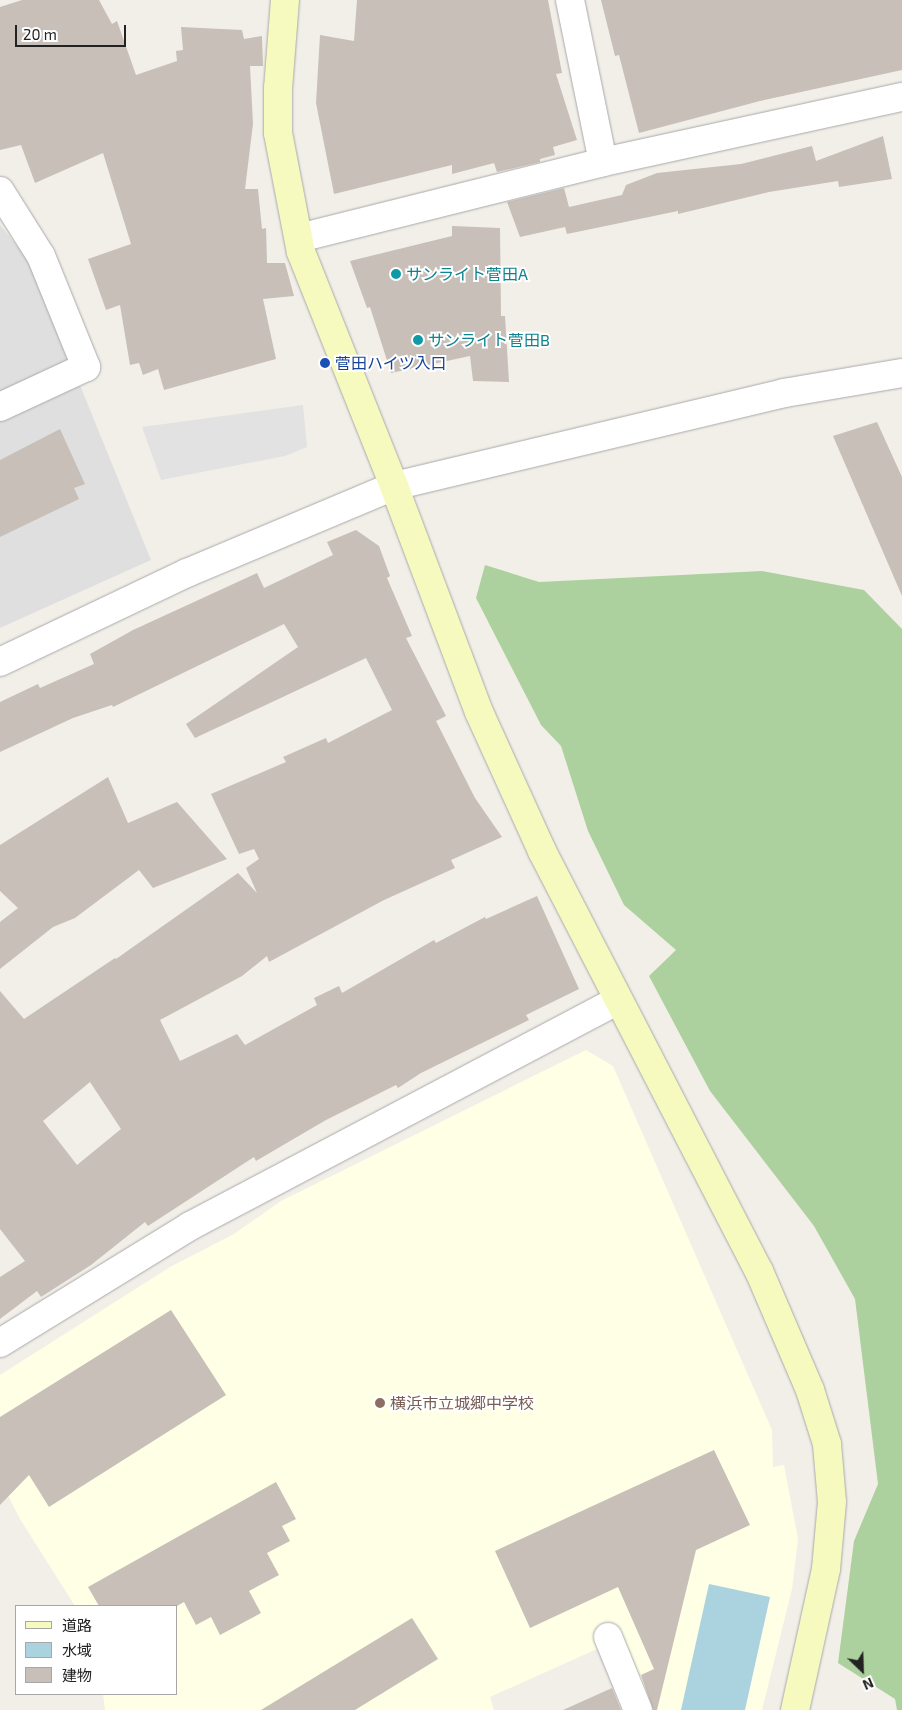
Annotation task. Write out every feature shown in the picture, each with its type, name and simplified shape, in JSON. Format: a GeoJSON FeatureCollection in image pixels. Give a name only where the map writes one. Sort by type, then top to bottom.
{"type":"FeatureCollection","features":[{"type":"Feature","properties":{"kind":"street"},"geometry":{"type":"LineString","coordinates":[[285,0],[278,88],[278,133],[301,252],[394,486],[480,712],[542,851],[617,1000],[759,1272],[810,1390],[827,1444],[832,1502],[826,1569],[794,1710]]}},
{"type":"Feature","properties":{"kind":"street"},"geometry":{"type":"LineString","coordinates":[[570,0],[603,162]]}},
{"type":"Feature","properties":{"kind":"street"},"geometry":{"type":"LineString","coordinates":[[299,238],[603,162],[902,97]]}},
{"type":"Feature","properties":{"kind":"street"},"geometry":{"type":"LineString","coordinates":[[0,191],[41,256],[86,367],[0,407]]}},
{"type":"Feature","properties":{"kind":"street"},"geometry":{"type":"LineString","coordinates":[[0,662],[187,573],[394,486],[784,393],[902,373]]}},
{"type":"Feature","properties":{"kind":"street"},"geometry":{"type":"LineString","coordinates":[[0,1343],[190,1226],[617,1000]]}},
{"type":"Feature","properties":{"kind":"street"},"geometry":{"type":"LineString","coordinates":[[608,1637],[638,1710]]}},
{"type":"Feature","properties":{"kind":"shaded area"},"geometry":{"type":"Polygon","coordinates":[[[0,225],[30,262],[151,560],[0,628],[0,225]]]}},
{"type":"Feature","properties":{"kind":"shaded area"},"geometry":{"type":"Polygon","coordinates":[[[303,405],[307,447],[285,456],[161,480],[142,427],[303,405]]]}},
{"type":"Feature","properties":{"kind":"shaded area","name":"横浜市立城郷中学校"},"geometry":{"type":"Polygon","coordinates":[[[586,1050],[613,1066],[772,1430],[773,1467],[784,1465],[798,1539],[792,1589],[762,1710],[651,1710],[617,1640],[490,1697],[494,1710],[105,1710],[103,1695],[178,1695],[178,1605],[74,1605],[20,1519],[0,1480],[0,1375],[170,1267],[234,1234],[281,1201],[586,1050]]]}},
{"type":"Feature","properties":{"kind":"green space"},"geometry":{"type":"Polygon","coordinates":[[[485,565],[539,582],[762,571],[864,590],[902,629],[902,1710],[897,1710],[895,1699],[838,1663],[854,1541],[878,1484],[855,1299],[814,1226],[710,1091],[649,976],[676,950],[624,905],[588,831],[561,746],[541,725],[476,598],[485,565]]]}},
{"type":"Feature","properties":{"kind":"water"},"geometry":{"type":"Polygon","coordinates":[[[709,1584],[770,1597],[745,1710],[681,1710],[709,1584]]]}},
{"type":"Feature","properties":{"kind":"building"},"geometry":{"type":"Polygon","coordinates":[[[22,0],[99,0],[112,24],[117,21],[136,75],[177,61],[176,51],[183,50],[181,27],[242,30],[244,39],[262,36],[263,66],[250,66],[253,124],[245,189],[258,189],[262,229],[266,228],[267,263],[285,263],[294,296],[263,299],[276,359],[164,390],[158,369],[143,375],[139,363],[130,365],[120,305],[106,310],[88,259],[131,244],[103,153],[35,183],[21,145],[0,150],[0,7],[22,0]]]}},
{"type":"Feature","properties":{"kind":"building"},"geometry":{"type":"Polygon","coordinates":[[[357,0],[548,0],[562,73],[556,74],[577,140],[553,147],[555,155],[540,159],[540,162],[497,172],[494,163],[452,174],[452,165],[334,194],[316,103],[320,35],[354,41],[357,0]]]}},
{"type":"Feature","properties":{"kind":"building"},"geometry":{"type":"Polygon","coordinates":[[[601,0],[902,0],[902,70],[760,101],[639,133],[619,55],[615,56],[601,0]]]}},
{"type":"Feature","properties":{"kind":"building"},"geometry":{"type":"Polygon","coordinates":[[[883,136],[892,179],[839,187],[838,181],[769,192],[678,214],[678,211],[567,234],[565,227],[520,237],[507,202],[564,188],[569,207],[622,195],[626,185],[657,173],[741,164],[812,146],[816,161],[883,136]]]}},
{"type":"Feature","properties":{"kind":"building"},"geometry":{"type":"Polygon","coordinates":[[[452,226],[500,228],[501,316],[505,316],[509,382],[473,381],[470,356],[391,373],[370,307],[367,308],[350,261],[452,236],[452,226]]]}},
{"type":"Feature","properties":{"kind":"building"},"geometry":{"type":"Polygon","coordinates":[[[877,422],[902,477],[902,596],[833,436],[877,422]]]}},
{"type":"Feature","properties":{"kind":"building"},"geometry":{"type":"Polygon","coordinates":[[[60,429],[85,484],[74,488],[79,499],[0,537],[0,460],[60,429]]]}},
{"type":"Feature","properties":{"kind":"building"},"geometry":{"type":"Polygon","coordinates":[[[356,530],[379,546],[390,576],[387,578],[412,636],[406,638],[446,716],[436,721],[475,798],[502,837],[451,860],[455,868],[384,900],[269,962],[267,956],[242,976],[160,1020],[180,1061],[237,1034],[245,1045],[317,1005],[314,998],[339,986],[342,993],[434,940],[436,943],[485,917],[486,919],[537,896],[579,989],[526,1015],[529,1020],[421,1073],[398,1088],[396,1085],[326,1120],[256,1161],[254,1157],[148,1226],[145,1222],[91,1265],[41,1297],[37,1291],[0,1319],[0,1277],[25,1261],[0,1229],[0,991],[24,1019],[116,959],[238,873],[257,893],[246,868],[259,859],[254,849],[239,854],[211,794],[286,762],[283,757],[326,738],[328,743],[392,710],[366,658],[195,738],[186,724],[298,647],[284,624],[113,707],[112,705],[73,718],[0,752],[0,702],[38,684],[40,688],[94,664],[90,654],[133,630],[257,573],[264,588],[333,555],[327,542],[356,530]],[[90,1082],[43,1121],[77,1165],[121,1129],[90,1082]]]}},
{"type":"Feature","properties":{"kind":"building"},"geometry":{"type":"Polygon","coordinates":[[[108,777],[128,823],[177,802],[227,859],[153,888],[139,870],[75,918],[53,927],[0,969],[0,922],[18,908],[0,891],[0,845],[108,777]]]}},
{"type":"Feature","properties":{"kind":"building"},"geometry":{"type":"Polygon","coordinates":[[[171,1310],[226,1395],[49,1507],[29,1475],[0,1505],[0,1417],[171,1310]]]}},
{"type":"Feature","properties":{"kind":"building"},"geometry":{"type":"Polygon","coordinates":[[[714,1450],[750,1525],[696,1550],[657,1710],[653,1710],[641,1675],[654,1669],[618,1587],[530,1628],[495,1551],[714,1450]]]}},
{"type":"Feature","properties":{"kind":"building"},"geometry":{"type":"Polygon","coordinates":[[[276,1482],[296,1519],[282,1526],[290,1541],[267,1553],[279,1575],[249,1591],[261,1613],[220,1635],[211,1617],[196,1625],[184,1602],[178,1605],[98,1605],[88,1587],[276,1482]]]}},
{"type":"Feature","properties":{"kind":"building"},"geometry":{"type":"Polygon","coordinates":[[[412,1618],[438,1659],[355,1710],[261,1710],[412,1618]]]}},
{"type":"Feature","properties":{"kind":"building"},"geometry":{"type":"Polygon","coordinates":[[[612,1688],[621,1710],[563,1710],[612,1688]]]}},
{"type":"Feature","properties":{"kind":"place","name":"サンライト菅田A"},"geometry":{"type":"Point","coordinates":[396,274]}},
{"type":"Feature","properties":{"kind":"place","name":"サンライト菅田B"},"geometry":{"type":"Point","coordinates":[418,340]}},
{"type":"Feature","properties":{"kind":"place","name":"菅田ハイツ入口"},"geometry":{"type":"Point","coordinates":[325,363]}},
{"type":"Feature","properties":{"kind":"place","name":"横浜市立城郷中学校"},"geometry":{"type":"Point","coordinates":[380,1403]}}]}
